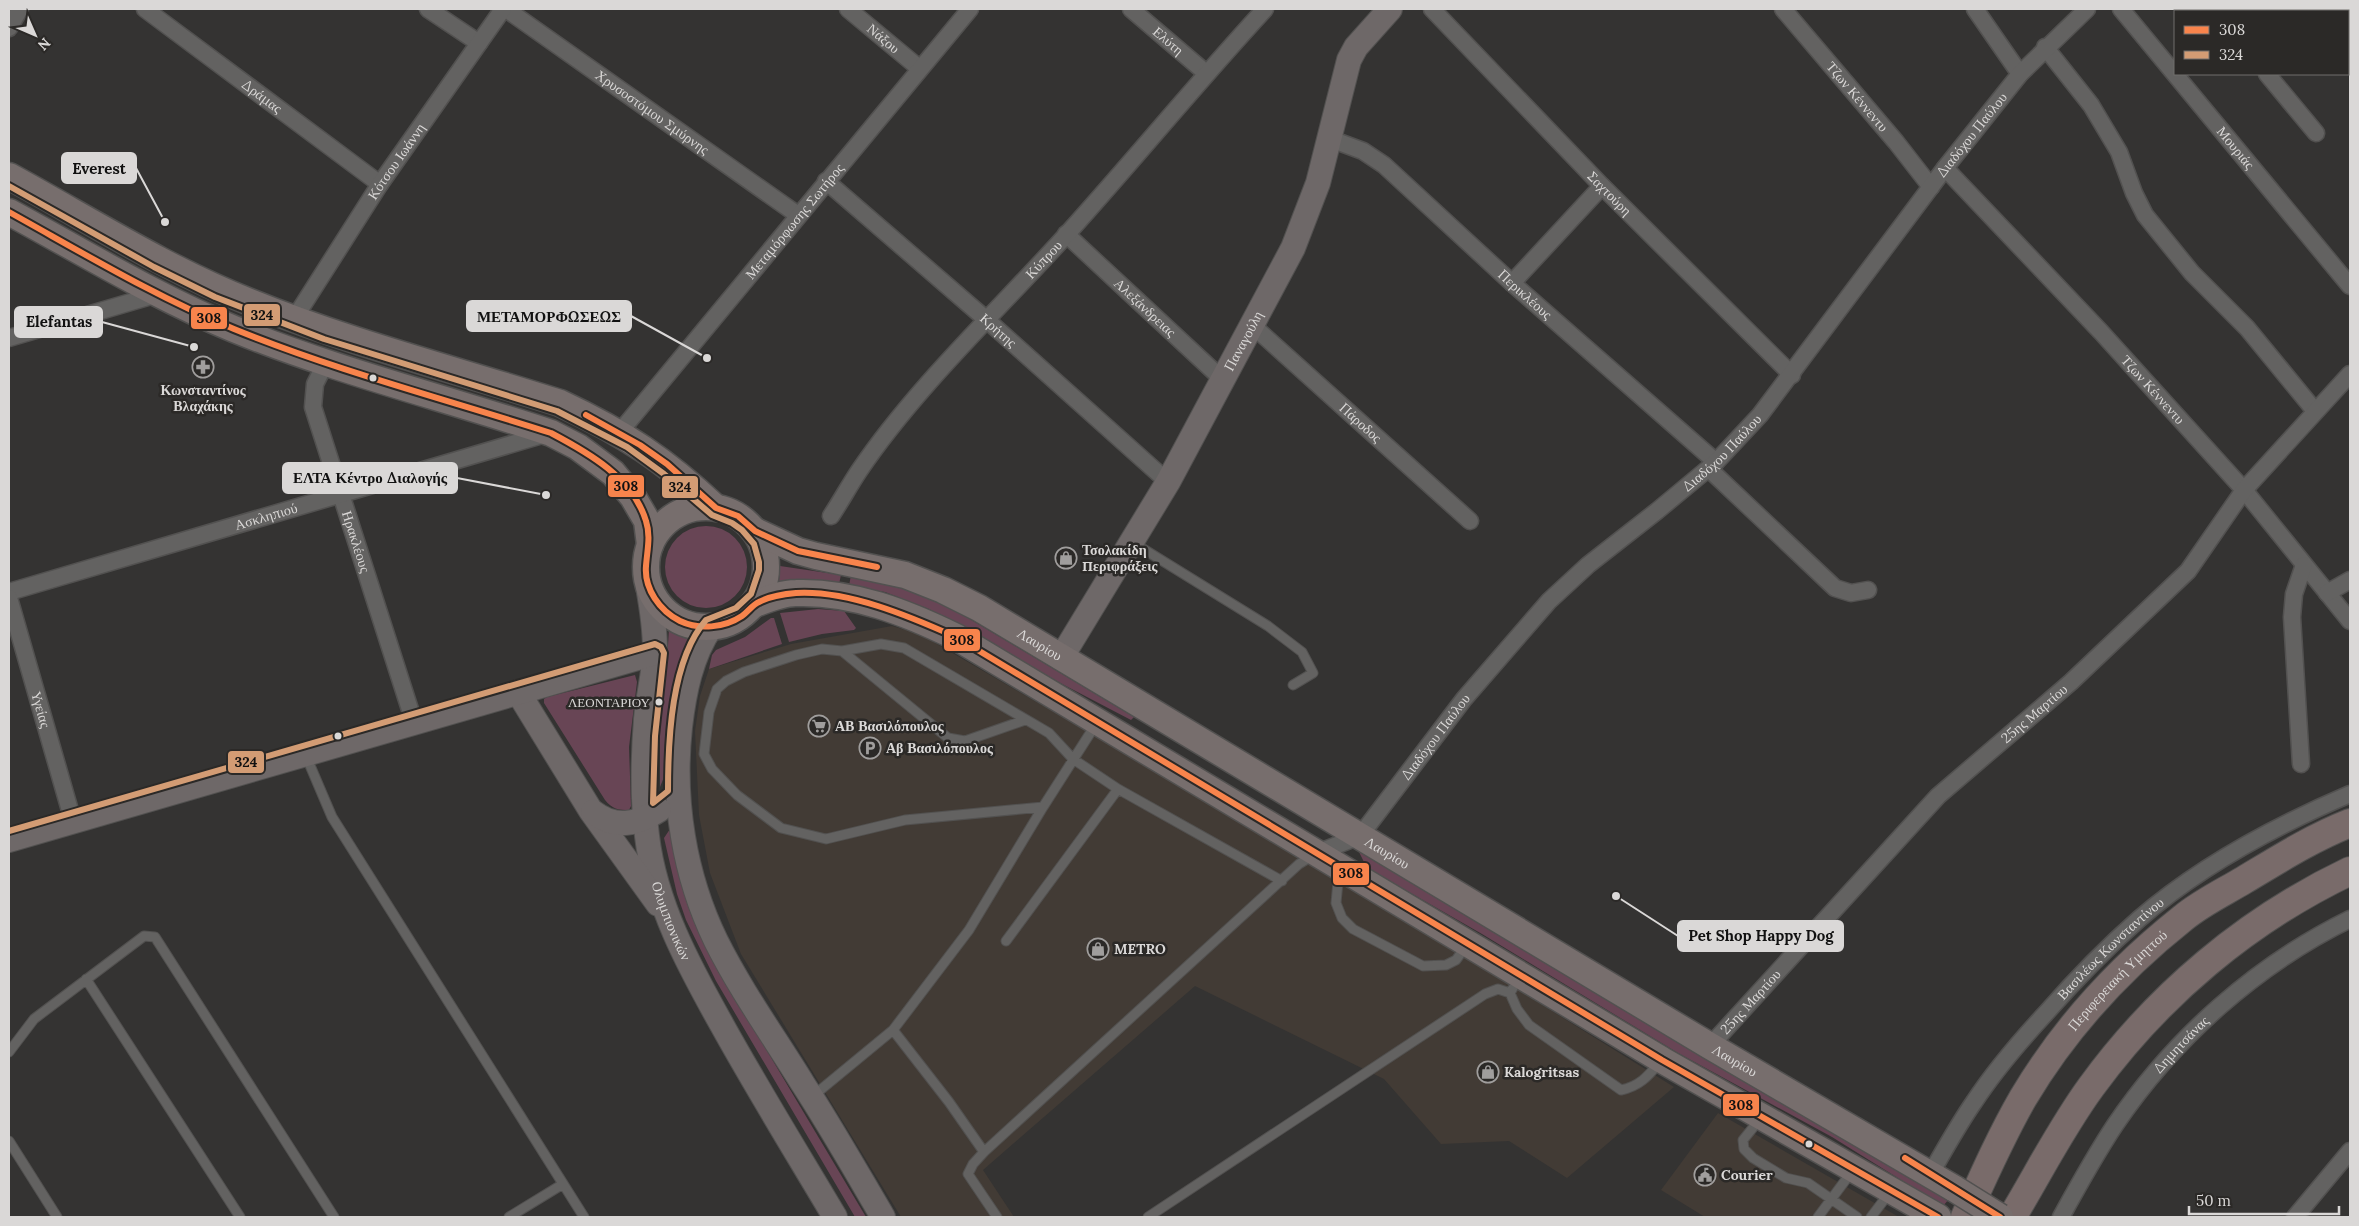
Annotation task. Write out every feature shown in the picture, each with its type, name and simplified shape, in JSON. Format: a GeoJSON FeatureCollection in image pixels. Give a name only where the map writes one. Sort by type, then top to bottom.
{"type":"FeatureCollection","features":[{"type":"Feature","properties":{"kind":"highway","name":"Περιφερειακή Υμηττού"},"geometry":{"type":"LineString","coordinates":[[1965,1217],[1993,1156],[2023,1099],[2044,1065],[2083,1012],[2132,962],[2184,916],[2319,835],[2350,823]]}},
{"type":"Feature","properties":{"kind":"highway"},"geometry":{"type":"LineString","coordinates":[[2011,1215],[2090,1088],[2139,1028],[2180,986],[2226,946],[2286,905],[2350,871]]}},
{"type":"Feature","properties":{"kind":"highway"},"geometry":{"type":"LineString","coordinates":[[1944,1217],[1993,1156]]}},
{"type":"Feature","properties":{"kind":"main road","name":"Λαυρίου"},"geometry":{"type":"LineString","coordinates":[[9,176],[184,272],[250,302],[351,339],[560,403],[619,433],[667,464],[716,508]]}},
{"type":"Feature","properties":{"kind":"main road","name":"Λαυρίου"},"geometry":{"type":"LineString","coordinates":[[9,212],[158,294],[234,329],[326,362],[551,433],[578,446],[614,473],[633,497],[647,521],[650,545],[644,572],[648,587],[657,602],[671,616],[690,625],[711,627],[730,622],[755,604],[780,595],[795,593],[849,599],[889,608],[956,638],[1468,943],[1516,984],[1662,1060],[1892,1190],[1944,1217]]}},
{"type":"Feature","properties":{"kind":"main road","name":"Λαυρίου"},"geometry":{"type":"LineString","coordinates":[[650,545],[667,521],[692,508],[716,508],[738,516],[755,531],[764,543],[769,568],[763,592],[755,604]]}},
{"type":"Feature","properties":{"kind":"main road","name":"Λαυρίου"},"geometry":{"type":"LineString","coordinates":[[755,531],[798,551],[905,575],[943,590],[979,608],[1710,1046],[1931,1173],[1955,1189],[2011,1215]]}},
{"type":"Feature","properties":{"kind":"street"},"geometry":{"type":"LineString","coordinates":[[9,28],[20,9]]}},
{"type":"Feature","properties":{"kind":"street","name":"Δράμας"},"geometry":{"type":"LineString","coordinates":[[146,9],[380,184]]}},
{"type":"Feature","properties":{"kind":"street"},"geometry":{"type":"LineString","coordinates":[[428,9],[479,43]]}},
{"type":"Feature","properties":{"kind":"street","name":"Κότσου Ιωάννη"},"geometry":{"type":"LineString","coordinates":[[294,319],[380,184],[505,9]]}},
{"type":"Feature","properties":{"kind":"street","name":"Χρυσοστόμου Σμύρνης"},"geometry":{"type":"LineString","coordinates":[[505,9],[798,215]]}},
{"type":"Feature","properties":{"kind":"street","name":"Νάξου"},"geometry":{"type":"LineString","coordinates":[[848,9],[919,68]]}},
{"type":"Feature","properties":{"kind":"street","name":"Μεταμόρφωσης Σωτήρος"},"geometry":{"type":"LineString","coordinates":[[619,433],[919,68],[970,9]]}},
{"type":"Feature","properties":{"kind":"street","name":"Ελύτη"},"geometry":{"type":"LineString","coordinates":[[1131,9],[1206,73]]}},
{"type":"Feature","properties":{"kind":"street","name":"Κύπρου"},"geometry":{"type":"LineString","coordinates":[[832,516],[879,444],[938,374],[1066,234],[1206,73],[1265,9]]}},
{"type":"Feature","properties":{"kind":"street","name":"Παναγούλη"},"geometry":{"type":"LineString","coordinates":[[1061,658],[1168,482],[1293,248],[1318,183],[1349,60],[1356,47],[1390,9]]}},
{"type":"Feature","properties":{"kind":"street","name":"Σαχτούρη"},"geometry":{"type":"LineString","coordinates":[[1432,9],[1602,186],[1792,376]]}},
{"type":"Feature","properties":{"kind":"street","name":"Τζων Κέννεντυ"},"geometry":{"type":"LineString","coordinates":[[1783,9],[1896,142],[1931,187]]}},
{"type":"Feature","properties":{"kind":"street"},"geometry":{"type":"LineString","coordinates":[[1975,9],[2020,74]]}},
{"type":"Feature","properties":{"kind":"street","name":"Διαδόχου Παύλου"},"geometry":{"type":"LineString","coordinates":[[1360,836],[1464,699],[1549,601],[1588,564],[1658,512],[1712,465],[1760,415],[1792,376],[1945,168],[2020,74],[2045,47],[2087,9]]}},
{"type":"Feature","properties":{"kind":"street","name":"Μουριάς"},"geometry":{"type":"LineString","coordinates":[[2121,9],[2174,73]]}},
{"type":"Feature","properties":{"kind":"street"},"geometry":{"type":"LineString","coordinates":[[2045,47],[2072,78],[2119,152],[2128,171],[2134,193],[2145,214],[2192,273],[2247,328],[2315,410]]}},
{"type":"Feature","properties":{"kind":"street","name":"Μουριάς"},"geometry":{"type":"LineString","coordinates":[[2176,75],[2350,286]]}},
{"type":"Feature","properties":{"kind":"street"},"geometry":{"type":"LineString","coordinates":[[2268,75],[2316,134]]}},
{"type":"Feature","properties":{"kind":"street","name":"Περικλέους"},"geometry":{"type":"LineString","coordinates":[[1328,138],[1363,151],[1384,165],[1712,465],[1835,588],[1851,594],[1868,590]]}},
{"type":"Feature","properties":{"kind":"street","name":"Τζων Κέννεντυ"},"geometry":{"type":"LineString","coordinates":[[1945,168],[2148,383],[2244,490],[2350,621]]}},
{"type":"Feature","properties":{"kind":"street","name":"Κρήτης"},"geometry":{"type":"LineString","coordinates":[[826,181],[988,321],[1168,482]]}},
{"type":"Feature","properties":{"kind":"street"},"geometry":{"type":"LineString","coordinates":[[1512,283],[1602,186]]}},
{"type":"Feature","properties":{"kind":"street","name":"Αλεξάνδρειας"},"geometry":{"type":"LineString","coordinates":[[1066,234],[1222,380]]}},
{"type":"Feature","properties":{"kind":"street"},"geometry":{"type":"LineString","coordinates":[[9,338],[158,294]]}},
{"type":"Feature","properties":{"kind":"street","name":"Πάροδος"},"geometry":{"type":"LineString","coordinates":[[1252,325],[1470,521]]}},
{"type":"Feature","properties":{"kind":"street","name":"Ηρακλέους"},"geometry":{"type":"LineString","coordinates":[[326,362],[315,384],[314,407],[414,722]]}},
{"type":"Feature","properties":{"kind":"street","name":"25ης Μαρτίου"},"geometry":{"type":"LineString","coordinates":[[1710,1046],[1938,796],[2071,682],[2188,571],[2244,490],[2315,410],[2350,374]]}},
{"type":"Feature","properties":{"kind":"street","name":"Ασκληπιού"},"geometry":{"type":"LineString","coordinates":[[9,592],[551,433]]}},
{"type":"Feature","properties":{"kind":"street"},"geometry":{"type":"LineString","coordinates":[[2301,764],[2292,617],[2294,594],[2304,565]]}},
{"type":"Feature","properties":{"kind":"street"},"geometry":{"type":"LineString","coordinates":[[2327,593],[2350,580]]}},
{"type":"Feature","properties":{"kind":"street","name":"Ολυμπιονικών"},"geometry":{"type":"LineString","coordinates":[[648,587],[654,621],[655,652],[644,753],[645,817],[653,868],[667,918],[697,981],[836,1217]]}},
{"type":"Feature","properties":{"kind":"street","name":"Υγείας"},"geometry":{"type":"LineString","coordinates":[[9,598],[73,821]]}},
{"type":"Feature","properties":{"kind":"street"},"geometry":{"type":"LineString","coordinates":[[711,627],[700,643],[684,702],[678,749],[677,794],[687,857],[716,940],[737,980],[812,1097],[883,1217]]}},
{"type":"Feature","properties":{"kind":"street"},"geometry":{"type":"LineString","coordinates":[[9,840],[655,652]]}},
{"type":"Feature","properties":{"kind":"street"},"geometry":{"type":"LineString","coordinates":[[518,692],[591,811],[667,918]]}},
{"type":"Feature","properties":{"kind":"street"},"geometry":{"type":"LineString","coordinates":[[591,811],[603,820],[615,824],[624,824],[656,812],[677,794]]}},
{"type":"Feature","properties":{"kind":"street","name":"Βασιλέως Κωνσταντίνου"},"geometry":{"type":"LineString","coordinates":[[1931,1173],[1974,1101],[2022,1040],[2062,994],[2140,918],[2189,881],[2238,849],[2305,813],[2350,794]]}},
{"type":"Feature","properties":{"kind":"street"},"geometry":{"type":"LineString","coordinates":[[1317,853],[1360,836]]}},
{"type":"Feature","properties":{"kind":"street","name":"Δημητσάνας"},"geometry":{"type":"LineString","coordinates":[[2061,1217],[2115,1125],[2187,1036],[2250,981],[2293,951],[2350,919]]}},
{"type":"Feature","properties":{"kind":"street"},"geometry":{"type":"LineString","coordinates":[[2295,1217],[2350,1151]]}},
{"type":"Feature","properties":{"kind":"lane"},"geometry":{"type":"LineString","coordinates":[[1132,542],[1268,626],[1302,652],[1313,673],[1293,685]]}},
{"type":"Feature","properties":{"kind":"lane"},"geometry":{"type":"LineString","coordinates":[[1043,807],[905,820],[826,839],[781,828],[737,795],[712,769],[704,754],[709,712],[717,689],[726,681],[744,672],[796,655],[822,649],[842,652],[881,644],[904,648],[1049,733],[1073,759],[1118,789],[1282,881]]}},
{"type":"Feature","properties":{"kind":"lane"},"geometry":{"type":"LineString","coordinates":[[842,652],[948,738],[965,740],[1025,720]]}},
{"type":"Feature","properties":{"kind":"lane"},"geometry":{"type":"LineString","coordinates":[[812,1097],[893,1030],[969,930],[1043,807],[1098,722]]}},
{"type":"Feature","properties":{"kind":"lane"},"geometry":{"type":"LineString","coordinates":[[305,753],[332,817],[584,1217]]}},
{"type":"Feature","properties":{"kind":"lane"},"geometry":{"type":"LineString","coordinates":[[1006,941],[1118,789]]}},
{"type":"Feature","properties":{"kind":"lane"},"geometry":{"type":"LineString","coordinates":[[997,1217],[968,1174],[973,1164],[1299,864],[1317,853]]}},
{"type":"Feature","properties":{"kind":"lane"},"geometry":{"type":"LineString","coordinates":[[1340,866],[1336,903],[1342,918],[1353,929],[1423,966],[1446,965],[1456,960],[1468,943]]}},
{"type":"Feature","properties":{"kind":"lane"},"geometry":{"type":"LineString","coordinates":[[9,1052],[34,1018],[144,936],[155,937],[334,1217]]}},
{"type":"Feature","properties":{"kind":"lane"},"geometry":{"type":"LineString","coordinates":[[86,979],[240,1217]]}},
{"type":"Feature","properties":{"kind":"lane"},"geometry":{"type":"LineString","coordinates":[[1148,1217],[1485,994],[1498,989],[1516,984],[1517,1009],[1529,1025],[1621,1090],[1634,1087],[1644,1080],[1662,1060]]}},
{"type":"Feature","properties":{"kind":"lane"},"geometry":{"type":"LineString","coordinates":[[893,1030],[949,1102],[984,1152]]}},
{"type":"Feature","properties":{"kind":"lane"},"geometry":{"type":"LineString","coordinates":[[1762,1116],[1743,1140],[1744,1149],[1753,1158],[1786,1178],[1808,1183],[1857,1217]]}},
{"type":"Feature","properties":{"kind":"lane"},"geometry":{"type":"LineString","coordinates":[[9,1142],[57,1217]]}},
{"type":"Feature","properties":{"kind":"lane"},"geometry":{"type":"LineString","coordinates":[[1818,1217],[1833,1200],[1855,1168]]}},
{"type":"Feature","properties":{"kind":"lane"},"geometry":{"type":"LineString","coordinates":[[509,1217],[563,1184]]}},
{"type":"Feature","properties":{"kind":"lane"},"geometry":{"type":"LineString","coordinates":[[1871,1217],[1892,1190]]}},
{"type":"Feature","properties":{"kind":"shaded area"},"geometry":{"type":"Polygon","coordinates":[[[706,526],[722,529],[735,538],[744,551],[747,567],[744,583],[735,596],[722,605],[706,608],[690,605],[677,596],[668,583],[665,567],[668,551],[677,538],[690,529],[706,526]]]}},
{"type":"Feature","properties":{"kind":"shaded area"},"geometry":{"type":"Polygon","coordinates":[[[780,566],[841,575],[839,584],[779,582],[780,566]]]}},
{"type":"Feature","properties":{"kind":"shaded area"},"geometry":{"type":"Polygon","coordinates":[[[851,575],[913,590],[958,612],[1134,717],[1131,720],[1064,685],[929,609],[885,592],[849,586],[851,575]]]}},
{"type":"Feature","properties":{"kind":"shaded area"},"geometry":{"type":"Polygon","coordinates":[[[818,609],[844,611],[856,628],[854,630],[822,634],[789,642],[780,613],[818,609]]]}},
{"type":"Feature","properties":{"kind":"shaded area"},"geometry":{"type":"Polygon","coordinates":[[[771,618],[774,618],[782,644],[709,669],[712,655],[716,650],[745,637],[771,618]]]}},
{"type":"Feature","properties":{"kind":"shaded area"},"geometry":{"type":"Polygon","coordinates":[[[892,626],[920,634],[1117,749],[1470,960],[1674,1087],[1567,1178],[1509,1141],[1441,1144],[1384,1079],[1195,986],[983,1170],[1014,1217],[901,1217],[741,954],[710,873],[699,815],[695,731],[700,696],[709,669],[791,644],[892,626]]]}},
{"type":"Feature","properties":{"kind":"shaded area"},"geometry":{"type":"Polygon","coordinates":[[[669,629],[690,637],[677,675],[666,772],[660,787],[660,714],[666,676],[669,629]]]}},
{"type":"Feature","properties":{"kind":"shaded area"},"geometry":{"type":"Polygon","coordinates":[[[635,675],[637,682],[629,747],[631,806],[629,810],[622,810],[613,807],[605,800],[544,703],[544,699],[635,675]]]}},
{"type":"Feature","properties":{"kind":"shaded area"},"geometry":{"type":"Polygon","coordinates":[[[670,829],[677,869],[723,977],[866,1217],[855,1217],[716,981],[686,920],[677,894],[664,838],[670,829]]]}},
{"type":"Feature","properties":{"kind":"shaded area"},"geometry":{"type":"Polygon","coordinates":[[[1357,848],[1683,1045],[1766,1088],[1949,1199],[1943,1206],[1832,1137],[1678,1053],[1482,934],[1367,868],[1357,848]]]}},
{"type":"Feature","properties":{"kind":"shaded area"},"geometry":{"type":"Polygon","coordinates":[[[1718,1113],[1899,1217],[1705,1217],[1661,1190],[1718,1113]]]}},
{"type":"Feature","properties":{"kind":"transit line","name":"324"},"geometry":{"type":"LineString","coordinates":[[9,186],[154,267],[215,297],[324,339],[557,411],[627,447],[664,474],[712,515],[732,523],[742,530],[754,544],[759,562],[759,570],[751,594],[736,608],[706,620],[694,637],[685,656],[674,701],[669,748],[668,791],[653,803],[655,736],[664,653],[661,647],[655,644],[9,831]]}},
{"type":"Feature","properties":{"kind":"transit line","name":"308"},"geometry":{"type":"LineString","coordinates":[[9,212],[148,289],[234,329],[312,358],[551,433],[580,449],[608,468],[631,492],[640,506],[648,532],[646,566],[648,583],[660,605],[680,621],[703,627],[719,625],[735,620],[757,603],[768,598],[791,593],[816,593],[857,600],[878,606],[956,637],[1662,1060],[1938,1217]]}},
{"type":"Feature","properties":{"kind":"transit line","name":"308"},"geometry":{"type":"LineString","coordinates":[[586,415],[640,445],[667,464],[716,508],[738,516],[755,531],[798,551],[877,567]]}},
{"type":"Feature","properties":{"kind":"transit line","name":"308"},"geometry":{"type":"LineString","coordinates":[[1905,1158],[2000,1217]]}},
{"type":"Feature","properties":{"kind":"place","name":"Everest"},"geometry":{"type":"Point","coordinates":[165,222]}},
{"type":"Feature","properties":{"kind":"place","name":"Elefantas"},"geometry":{"type":"Point","coordinates":[194,347]}},
{"type":"Feature","properties":{"kind":"place","name":"ΜΕΤΑΜΟΡΦΩΣΕΩΣ"},"geometry":{"type":"Point","coordinates":[707,358]}},
{"type":"Feature","properties":{"kind":"place","name":"Κωνσταντίνος Βλαχάκης"},"geometry":{"type":"Point","coordinates":[203,367]}},
{"type":"Feature","properties":{"kind":"place","name":"ΕΛΤΑ Κέντρο Διαλογής"},"geometry":{"type":"Point","coordinates":[546,495]}},
{"type":"Feature","properties":{"kind":"place","name":"Τσολακίδη Περιφράξεις"},"geometry":{"type":"Point","coordinates":[1066,558]}},
{"type":"Feature","properties":{"kind":"place","name":"ΛΕΟΝΤΑΡΙΟΥ"},"geometry":{"type":"Point","coordinates":[659,702]}},
{"type":"Feature","properties":{"kind":"place","name":"ΑΒ Βασιλόπουλος"},"geometry":{"type":"Point","coordinates":[819,726]}},
{"type":"Feature","properties":{"kind":"place","name":"Αβ Βασιλόπουλος"},"geometry":{"type":"Point","coordinates":[870,748]}},
{"type":"Feature","properties":{"kind":"place","name":"Pet Shop Happy Dog"},"geometry":{"type":"Point","coordinates":[1616,896]}},
{"type":"Feature","properties":{"kind":"place","name":"METRO"},"geometry":{"type":"Point","coordinates":[1098,949]}},
{"type":"Feature","properties":{"kind":"place","name":"Kalogritsas"},"geometry":{"type":"Point","coordinates":[1488,1072]}},
{"type":"Feature","properties":{"kind":"place","name":"Courier"},"geometry":{"type":"Point","coordinates":[1705,1175]}}]}
